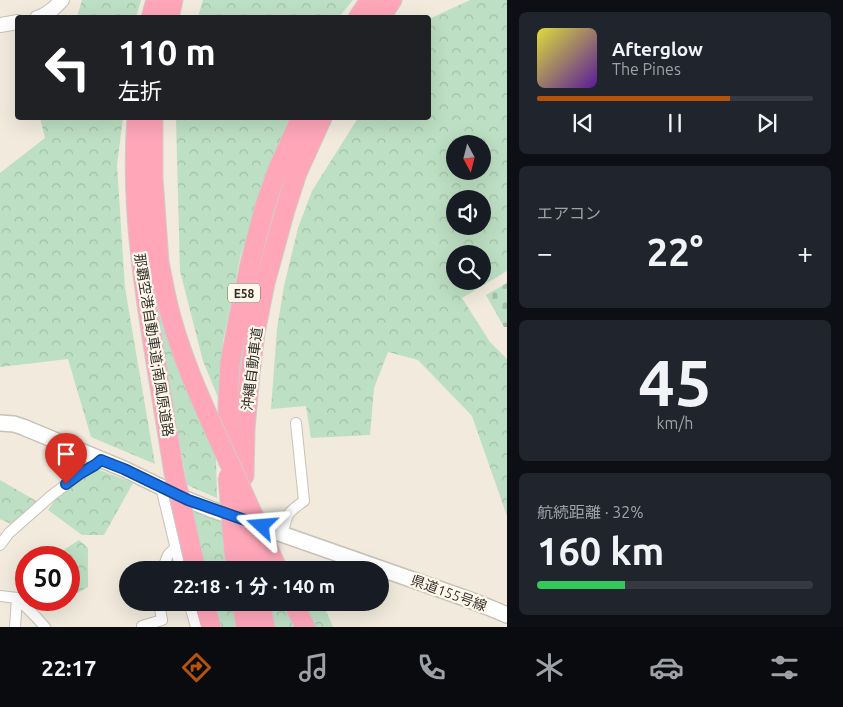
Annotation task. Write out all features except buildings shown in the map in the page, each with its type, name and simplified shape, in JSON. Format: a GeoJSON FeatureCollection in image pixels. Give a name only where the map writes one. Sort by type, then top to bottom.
{"type":"FeatureCollection","features":[{"type":"Feature","properties":{"kind":"highway"},"geometry":{"type":"LineString","coordinates":[[153,15],[156,0]]}},
{"type":"Feature","properties":{"kind":"highway"},"geometry":{"type":"LineString","coordinates":[[170,15],[173,0]]}},
{"type":"Feature","properties":{"kind":"highway"},"geometry":{"type":"LineString","coordinates":[[360,15],[370,0]]}},
{"type":"Feature","properties":{"kind":"highway"},"geometry":{"type":"LineString","coordinates":[[382,15],[392,0]]}},
{"type":"Feature","properties":{"kind":"highway","name":"那覇空港自動車道;南風原道路"},"geometry":{"type":"LineString","coordinates":[[137,120],[135,176],[140,254],[174,473],[194,561]]}},
{"type":"Feature","properties":{"kind":"highway","name":"那覇空港自動車道;南風原道路"},"geometry":{"type":"LineString","coordinates":[[153,120],[153,178],[159,262],[171,319],[203,406],[274,561]]}},
{"type":"Feature","properties":{"kind":"highway","name":"沖縄自動車道"},"geometry":{"type":"LineString","coordinates":[[253,561],[236,477],[228,405],[230,363],[251,260],[265,206],[278,169],[300,120]]}},
{"type":"Feature","properties":{"kind":"highway","name":"沖縄自動車道"},"geometry":{"type":"LineString","coordinates":[[236,561],[234,551],[236,477],[245,429],[255,333],[265,282],[285,210],[297,173],[321,120]]}},
{"type":"Feature","properties":{"kind":"highway"},"geometry":{"type":"LineString","coordinates":[[207,611],[211,627]]}},
{"type":"Feature","properties":{"kind":"highway"},"geometry":{"type":"LineString","coordinates":[[243,611],[246,627]]}},
{"type":"Feature","properties":{"kind":"highway"},"geometry":{"type":"LineString","coordinates":[[262,611],[265,627]]}},
{"type":"Feature","properties":{"kind":"highway"},"geometry":{"type":"LineString","coordinates":[[297,611],[305,627]]}},
{"type":"Feature","properties":{"kind":"main road","name":"県道155号線"},"geometry":{"type":"LineString","coordinates":[[0,424],[14,424],[23,427],[124,469],[213,510],[466,598],[507,615]]}},
{"type":"Feature","properties":{"kind":"street"},"geometry":{"type":"LineString","coordinates":[[44,15],[55,8],[62,0]]}},
{"type":"Feature","properties":{"kind":"street"},"geometry":{"type":"LineString","coordinates":[[0,25],[15,22]]}},
{"type":"Feature","properties":{"kind":"street"},"geometry":{"type":"LineString","coordinates":[[282,533],[290,511],[304,501],[296,423]]}},
{"type":"Feature","properties":{"kind":"street"},"geometry":{"type":"LineString","coordinates":[[0,545],[9,533],[51,496],[101,460]]}},
{"type":"Feature","properties":{"kind":"street"},"geometry":{"type":"LineString","coordinates":[[160,486],[178,561]]}},
{"type":"Feature","properties":{"kind":"street"},"geometry":{"type":"LineString","coordinates":[[166,561],[175,548]]}},
{"type":"Feature","properties":{"kind":"street"},"geometry":{"type":"LineString","coordinates":[[0,596],[15,598]]}},
{"type":"Feature","properties":{"kind":"street"},"geometry":{"type":"LineString","coordinates":[[15,627],[16,611]]}},
{"type":"Feature","properties":{"kind":"street"},"geometry":{"type":"LineString","coordinates":[[31,611],[45,627]]}},
{"type":"Feature","properties":{"kind":"street"},"geometry":{"type":"LineString","coordinates":[[142,626],[162,620],[160,611]]}},
{"type":"Feature","properties":{"kind":"street"},"geometry":{"type":"LineString","coordinates":[[192,611],[196,627]]}},
{"type":"Feature","properties":{"kind":"green space"},"geometry":{"type":"Polygon","coordinates":[[[82,0],[141,0],[137,15],[78,15],[82,0]]]}},
{"type":"Feature","properties":{"kind":"green space"},"geometry":{"type":"Polygon","coordinates":[[[203,0],[353,0],[341,15],[199,15],[203,0]]]}},
{"type":"Feature","properties":{"kind":"green space"},"geometry":{"type":"Polygon","coordinates":[[[470,0],[507,0],[507,271],[491,281],[491,245],[446,245],[446,290],[475,290],[462,298],[490,342],[507,359],[507,516],[472,416],[418,360],[388,352],[374,388],[370,435],[311,438],[306,406],[271,409],[277,329],[284,286],[298,228],[312,191],[357,120],[431,120],[431,18],[470,0]]]}},
{"type":"Feature","properties":{"kind":"green space"},"geometry":{"type":"Polygon","coordinates":[[[40,120],[123,120],[117,165],[125,288],[155,464],[91,437],[68,359],[0,367],[0,173],[45,138],[40,120]]]}},
{"type":"Feature","properties":{"kind":"green space"},"geometry":{"type":"Polygon","coordinates":[[[176,120],[289,120],[241,254],[223,341],[220,402],[203,361],[180,271],[176,120]]]}},
{"type":"Feature","properties":{"kind":"green space"},"geometry":{"type":"Polygon","coordinates":[[[507,283],[507,327],[504,327],[486,295],[507,283]]]}},
{"type":"Feature","properties":{"kind":"green space"},"geometry":{"type":"Polygon","coordinates":[[[158,293],[184,376],[216,457],[217,498],[187,485],[158,321],[158,293]]]}},
{"type":"Feature","properties":{"kind":"green space"},"geometry":{"type":"Polygon","coordinates":[[[97,469],[133,483],[104,535],[82,535],[48,510],[60,493],[97,469]]]}},
{"type":"Feature","properties":{"kind":"green space"},"geometry":{"type":"Polygon","coordinates":[[[0,480],[38,502],[11,524],[0,519],[0,480]]]}},
{"type":"Feature","properties":{"kind":"green space"},"geometry":{"type":"Polygon","coordinates":[[[194,509],[221,520],[269,561],[189,561],[177,518],[194,509]]]}},
{"type":"Feature","properties":{"kind":"green space"},"geometry":{"type":"Polygon","coordinates":[[[79,540],[88,548],[88,587],[80,592],[80,546],[70,546],[79,540]]]}},
{"type":"Feature","properties":{"kind":"green space"},"geometry":{"type":"Polygon","coordinates":[[[201,611],[326,611],[333,627],[206,627],[201,611]]]}},
{"type":"Feature","properties":{"kind":"route"},"geometry":{"type":"LineString","coordinates":[[66,484],[101,460],[188,500],[262,526]]}}]}
